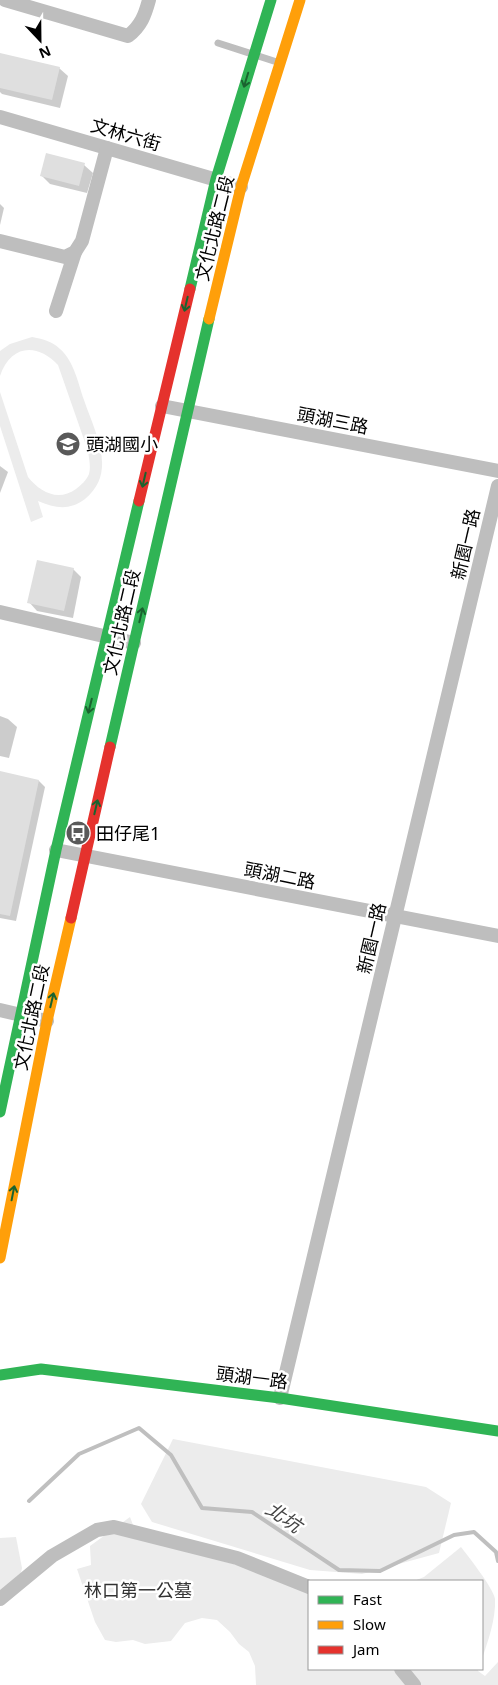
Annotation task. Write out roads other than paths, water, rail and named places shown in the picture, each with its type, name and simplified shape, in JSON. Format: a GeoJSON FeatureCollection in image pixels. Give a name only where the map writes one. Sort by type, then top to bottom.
{"type":"FeatureCollection","features":[{"type":"Feature","properties":{"kind":"street"},"geometry":{"type":"LineString","coordinates":[[5,0],[128,36],[137,29],[145,15],[149,0]]}},
{"type":"Feature","properties":{"kind":"street","name":"文化北路二段"},"geometry":{"type":"LineString","coordinates":[[0,1112],[56,850],[216,180],[271,0]]}},
{"type":"Feature","properties":{"kind":"street","name":"文化北路二段"},"geometry":{"type":"LineString","coordinates":[[0,1258],[47,1021],[241,187],[300,0]]}},
{"type":"Feature","properties":{"kind":"street","name":"文林六街"},"geometry":{"type":"LineString","coordinates":[[0,117],[241,187]]}},
{"type":"Feature","properties":{"kind":"street"},"geometry":{"type":"LineString","coordinates":[[56,311],[75,252],[82,241],[107,148]]}},
{"type":"Feature","properties":{"kind":"street"},"geometry":{"type":"LineString","coordinates":[[0,241],[65,257],[75,252]]}},
{"type":"Feature","properties":{"kind":"street","name":"頭湖三路"},"geometry":{"type":"LineString","coordinates":[[162,406],[498,471]]}},
{"type":"Feature","properties":{"kind":"street","name":"新園一路"},"geometry":{"type":"LineString","coordinates":[[280,1398],[498,486]]}},
{"type":"Feature","properties":{"kind":"street"},"geometry":{"type":"LineString","coordinates":[[0,612],[134,643]]}},
{"type":"Feature","properties":{"kind":"street","name":"頭湖二路"},"geometry":{"type":"LineString","coordinates":[[56,850],[498,936]]}},
{"type":"Feature","properties":{"kind":"street"},"geometry":{"type":"LineString","coordinates":[[0,1010],[47,1021]]}},
{"type":"Feature","properties":{"kind":"street"},"geometry":{"type":"LineString","coordinates":[[0,1363],[41,1369]]}},
{"type":"Feature","properties":{"kind":"street","name":"頭湖一路"},"geometry":{"type":"LineString","coordinates":[[0,1375],[41,1369],[280,1398],[498,1431]]}},
{"type":"Feature","properties":{"kind":"street"},"geometry":{"type":"LineString","coordinates":[[0,1599],[52,1556],[97,1530],[114,1527],[237,1558],[308,1587]]}},
{"type":"Feature","properties":{"kind":"street"},"geometry":{"type":"LineString","coordinates":[[402,1670],[414,1685]]}},
{"type":"Feature","properties":{"kind":"lane"},"geometry":{"type":"LineString","coordinates":[[218,44],[280,63]]}},
{"type":"Feature","properties":{"kind":"waterway","name":"北坑"},"geometry":{"type":"LineString","coordinates":[[29,1501],[79,1454],[139,1428],[171,1455],[202,1508],[252,1512],[339,1570],[380,1571],[454,1535],[474,1532],[496,1552],[498,1561]]}},
{"type":"Feature","properties":{"kind":"place","name":"頭湖國小"},"geometry":{"type":"Point","coordinates":[68,444]}},
{"type":"Feature","properties":{"kind":"place","name":"田仔尾1"},"geometry":{"type":"Point","coordinates":[78,833]}},
{"type":"Feature","properties":{"kind":"park label","name":"林口第一公墓"},"geometry":{"type":"Point","coordinates":[138,1590]}}]}
